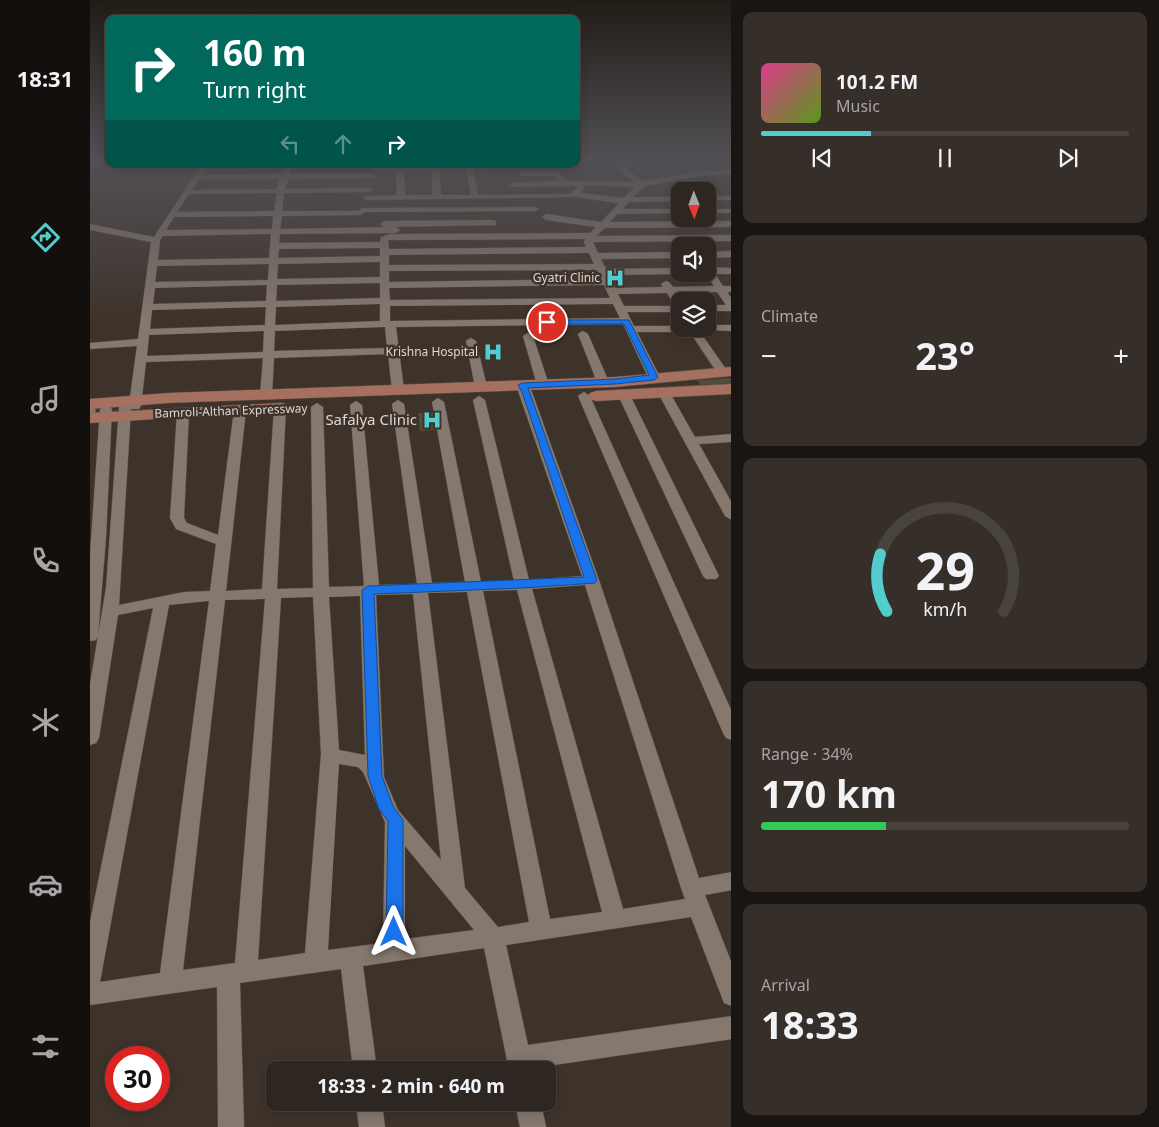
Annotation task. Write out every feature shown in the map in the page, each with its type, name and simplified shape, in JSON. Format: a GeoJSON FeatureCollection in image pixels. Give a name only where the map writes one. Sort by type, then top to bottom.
{"type":"FeatureCollection","features":[{"type":"Feature","properties":{"kind":"main road"},"geometry":{"type":"LineString","coordinates":[[525,392],[542,385],[654,377],[729,376]]}},
{"type":"Feature","properties":{"kind":"main road"},"geometry":{"type":"LineString","coordinates":[[621,391],[681,388],[729,376]]}},
{"type":"Feature","properties":{"kind":"main road","name":"Bamroli-Althan Expressway"},"geometry":{"type":"LineString","coordinates":[[90,418],[130,407],[525,392],[621,391],[664,393],[731,389]]}},
{"type":"Feature","properties":{"kind":"main road","name":"Bamroli-Althan Expressway"},"geometry":{"type":"LineString","coordinates":[[130,407],[184,412],[356,405],[398,397],[438,402],[480,394],[525,392],[584,396],[621,391]]}},
{"type":"Feature","properties":{"kind":"main road"},"geometry":{"type":"LineString","coordinates":[[90,404],[130,407],[266,395],[398,397],[480,394]]}},
{"type":"Feature","properties":{"kind":"main road","name":"Bamroli-Althan Expressway"},"geometry":{"type":"LineString","coordinates":[[90,410],[106,413]]}},
{"type":"Feature","properties":{"kind":"street"},"geometry":{"type":"LineString","coordinates":[[90,738],[111,617],[130,407],[142,359],[150,285],[158,236],[173,214]]}},
{"type":"Feature","properties":{"kind":"street"},"geometry":{"type":"LineString","coordinates":[[266,395],[271,304],[276,275],[274,246],[279,214]]}},
{"type":"Feature","properties":{"kind":"street"},"geometry":{"type":"LineString","coordinates":[[90,227],[158,236],[342,214]]}},
{"type":"Feature","properties":{"kind":"street"},"geometry":{"type":"LineString","coordinates":[[350,245],[361,214]]}},
{"type":"Feature","properties":{"kind":"street"},"geometry":{"type":"LineString","coordinates":[[426,227],[427,214]]}},
{"type":"Feature","properties":{"kind":"street"},"geometry":{"type":"LineString","coordinates":[[488,214],[489,220],[508,237]]}},
{"type":"Feature","properties":{"kind":"street"},"geometry":{"type":"LineString","coordinates":[[614,214],[588,242],[654,377]]}},
{"type":"Feature","properties":{"kind":"street"},"geometry":{"type":"LineString","coordinates":[[716,215],[728,225]]}},
{"type":"Feature","properties":{"kind":"street"},"geometry":{"type":"LineString","coordinates":[[546,217],[603,225],[671,224]]}},
{"type":"Feature","properties":{"kind":"street"},"geometry":{"type":"LineString","coordinates":[[169,219],[426,227],[493,223]]}},
{"type":"Feature","properties":{"kind":"street"},"geometry":{"type":"LineString","coordinates":[[450,237],[467,323]]}},
{"type":"Feature","properties":{"kind":"street"},"geometry":{"type":"LineString","coordinates":[[456,892],[422,588],[393,351],[384,302],[382,266],[384,239],[508,237],[671,241]]}},
{"type":"Feature","properties":{"kind":"street"},"geometry":{"type":"LineString","coordinates":[[716,239],[731,238]]}},
{"type":"Feature","properties":{"kind":"street"},"geometry":{"type":"LineString","coordinates":[[274,246],[350,245],[382,266],[459,284],[610,286],[670,290],[731,289]]}},
{"type":"Feature","properties":{"kind":"street"},"geometry":{"type":"LineString","coordinates":[[150,285],[382,266],[452,251],[671,255]]}},
{"type":"Feature","properties":{"kind":"street"},"geometry":{"type":"LineString","coordinates":[[716,254],[731,254]]}},
{"type":"Feature","properties":{"kind":"street"},"geometry":{"type":"LineString","coordinates":[[648,255],[670,290]]}},
{"type":"Feature","properties":{"kind":"street"},"geometry":{"type":"LineString","coordinates":[[153,263],[274,261],[382,266],[602,269],[671,272]]}},
{"type":"Feature","properties":{"kind":"street"},"geometry":{"type":"LineString","coordinates":[[716,271],[731,271]]}},
{"type":"Feature","properties":{"kind":"street"},"geometry":{"type":"LineString","coordinates":[[715,282],[731,306]]}},
{"type":"Feature","properties":{"kind":"street"},"geometry":{"type":"LineString","coordinates":[[148,307],[384,302],[671,307]]}},
{"type":"Feature","properties":{"kind":"street"},"geometry":{"type":"LineString","coordinates":[[716,308],[731,307]]}},
{"type":"Feature","properties":{"kind":"street"},"geometry":{"type":"LineString","coordinates":[[90,346],[144,337],[270,327],[467,323],[629,325],[671,327]]}},
{"type":"Feature","properties":{"kind":"street"},"geometry":{"type":"LineString","coordinates":[[716,328],[731,328]]}},
{"type":"Feature","properties":{"kind":"street"},"geometry":{"type":"LineString","coordinates":[[583,334],[603,382]]}},
{"type":"Feature","properties":{"kind":"street"},"geometry":{"type":"LineString","coordinates":[[528,336],[542,385]]}},
{"type":"Feature","properties":{"kind":"street"},"geometry":{"type":"LineString","coordinates":[[699,337],[729,376]]}},
{"type":"Feature","properties":{"kind":"street"},"geometry":{"type":"LineString","coordinates":[[471,341],[480,394],[523,585],[614,920]]}},
{"type":"Feature","properties":{"kind":"street"},"geometry":{"type":"LineString","coordinates":[[142,359],[393,351]]}},
{"type":"Feature","properties":{"kind":"street"},"geometry":{"type":"LineString","coordinates":[[621,391],[711,576]]}},
{"type":"Feature","properties":{"kind":"street"},"geometry":{"type":"LineString","coordinates":[[525,392],[591,580],[695,897],[731,992]]}},
{"type":"Feature","properties":{"kind":"street"},"geometry":{"type":"LineString","coordinates":[[664,393],[731,514]]}},
{"type":"Feature","properties":{"kind":"street"},"geometry":{"type":"LineString","coordinates":[[584,396],[731,731]]}},
{"type":"Feature","properties":{"kind":"street"},"geometry":{"type":"LineString","coordinates":[[438,402],[541,930]]}},
{"type":"Feature","properties":{"kind":"street"},"geometry":{"type":"LineString","coordinates":[[356,405],[370,590],[375,776]]}},
{"type":"Feature","properties":{"kind":"street"},"geometry":{"type":"LineString","coordinates":[[316,962],[330,754],[321,592],[317,407]]}},
{"type":"Feature","properties":{"kind":"street"},"geometry":{"type":"LineString","coordinates":[[231,1127],[237,973],[271,594],[280,408]]}},
{"type":"Feature","properties":{"kind":"street"},"geometry":{"type":"LineString","coordinates":[[170,983],[240,410]]}},
{"type":"Feature","properties":{"kind":"street"},"geometry":{"type":"LineString","coordinates":[[184,412],[177,518],[181,526],[224,542]]}},
{"type":"Feature","properties":{"kind":"street"},"geometry":{"type":"LineString","coordinates":[[91,629],[106,413]]}},
{"type":"Feature","properties":{"kind":"street"},"geometry":{"type":"LineString","coordinates":[[690,441],[731,438]]}},
{"type":"Feature","properties":{"kind":"street"},"geometry":{"type":"LineString","coordinates":[[91,629],[111,617],[162,601],[184,597],[523,585],[591,580]]}},
{"type":"Feature","properties":{"kind":"street"},"geometry":{"type":"LineString","coordinates":[[90,979],[162,601]]}},
{"type":"Feature","properties":{"kind":"street"},"geometry":{"type":"LineString","coordinates":[[330,754],[332,756],[365,762],[371,768],[387,809],[493,937],[519,1061]]}},
{"type":"Feature","properties":{"kind":"street"},"geometry":{"type":"LineString","coordinates":[[394,951],[395,820]]}},
{"type":"Feature","properties":{"kind":"street"},"geometry":{"type":"LineString","coordinates":[[90,994],[614,920],[695,897],[731,881]]}},
{"type":"Feature","properties":{"kind":"street"},"geometry":{"type":"LineString","coordinates":[[351,957],[364,1061]]}},
{"type":"Feature","properties":{"kind":"street"},"geometry":{"type":"LineString","coordinates":[[537,1061],[731,1027]]}},
{"type":"Feature","properties":{"kind":"street"},"geometry":{"type":"LineString","coordinates":[[370,1111],[372,1127]]}},
{"type":"Feature","properties":{"kind":"street"},"geometry":{"type":"LineString","coordinates":[[530,1111],[533,1127]]}},
{"type":"Feature","properties":{"kind":"building"},"geometry":{"type":"Polygon","coordinates":[[[607,274],[619,274],[622,281],[611,281],[607,274]]]}},
{"type":"Feature","properties":{"kind":"building"},"geometry":{"type":"Polygon","coordinates":[[[731,378],[731,383],[701,385],[697,380],[731,378]]]}},
{"type":"Feature","properties":{"kind":"building"},"geometry":{"type":"Polygon","coordinates":[[[418,413],[437,413],[439,430],[420,431],[418,413]]]}},
{"type":"Feature","properties":{"kind":"place","name":"Gyatri Clinic"},"geometry":{"type":"Point","coordinates":[615,278]}},
{"type":"Feature","properties":{"kind":"place","name":"Krishna Hospital"},"geometry":{"type":"Point","coordinates":[493,352]}},
{"type":"Feature","properties":{"kind":"place","name":"Safalya Clinic"},"geometry":{"type":"Point","coordinates":[432,420]}},
{"type":"Feature","properties":{"kind":"route"},"geometry":{"type":"LineString","coordinates":[[394,932],[395,820],[387,809],[375,776],[368,590],[523,585],[591,580],[522,385],[615,382],[654,377],[627,321],[547,322]]}}]}
